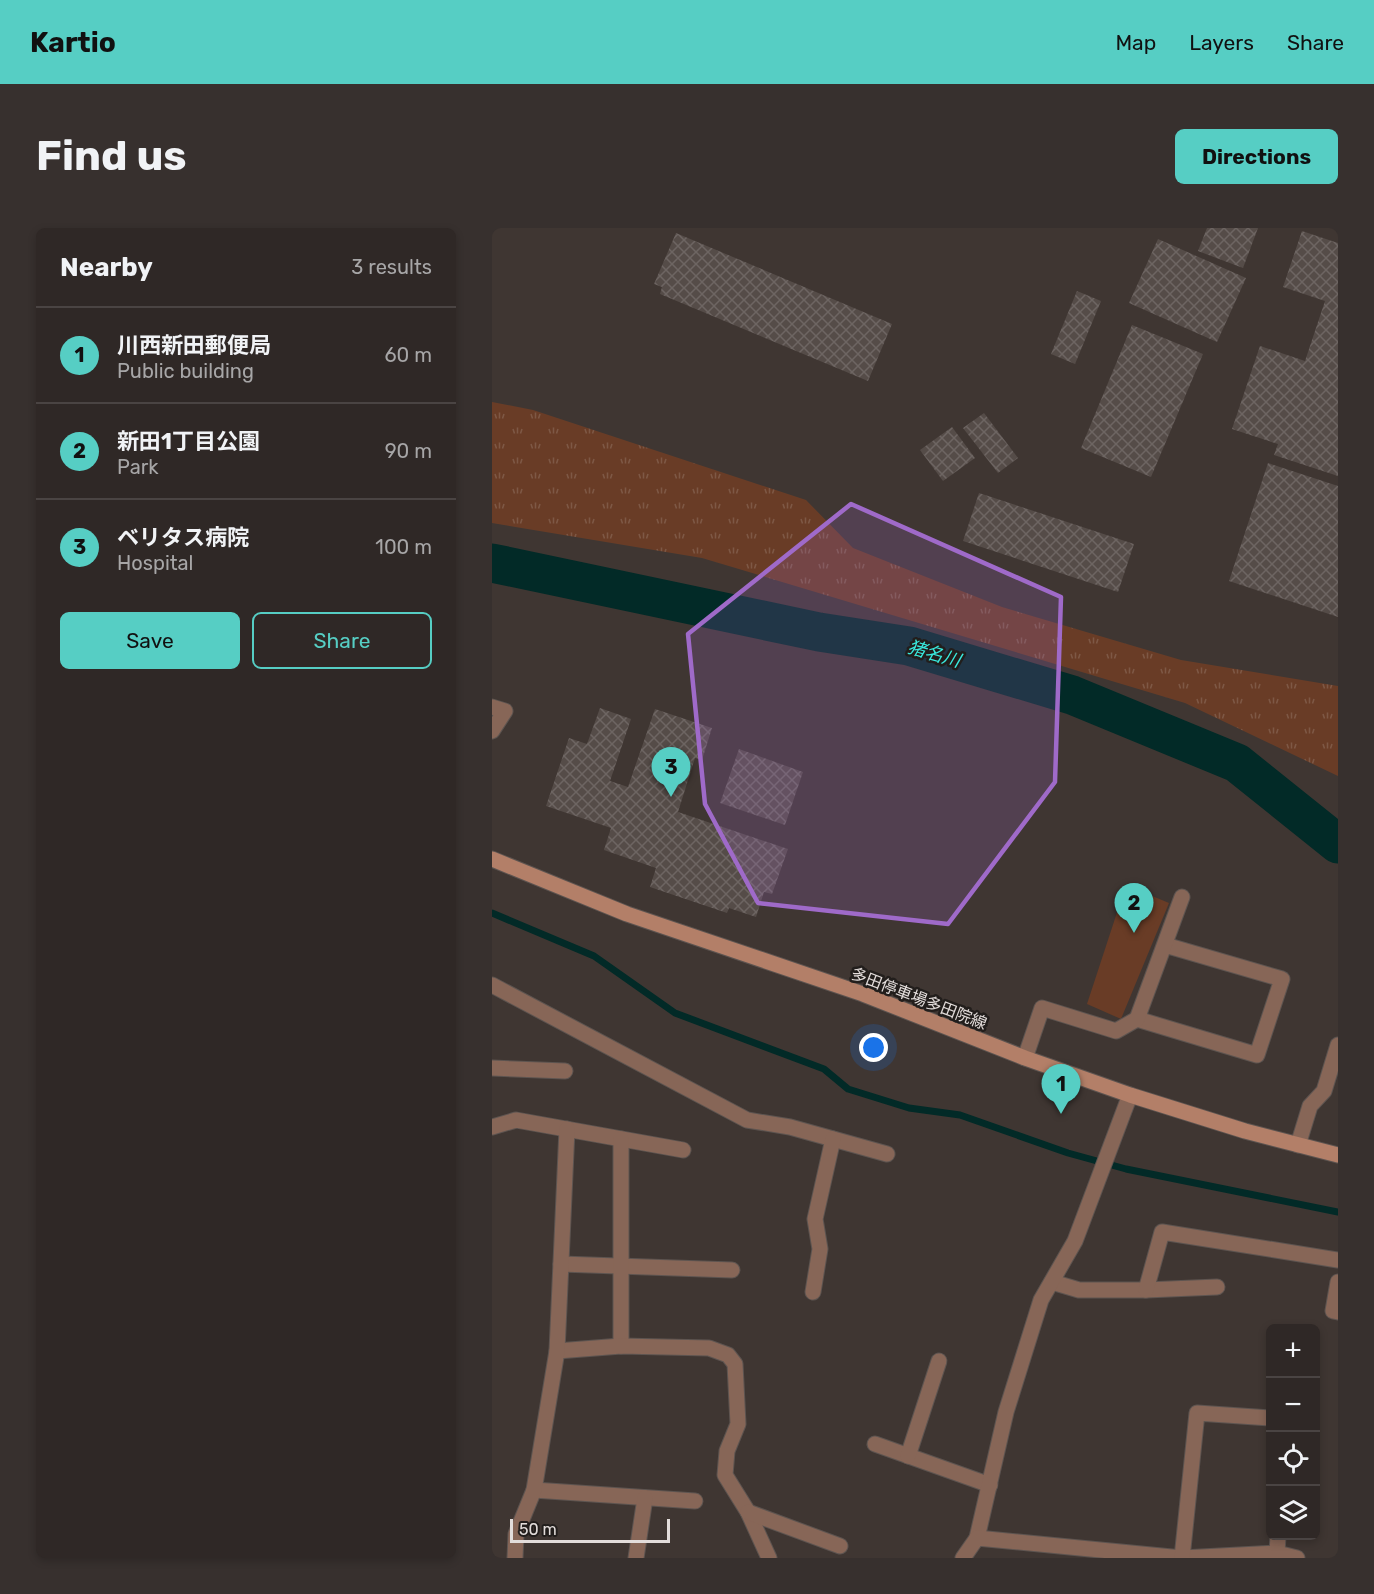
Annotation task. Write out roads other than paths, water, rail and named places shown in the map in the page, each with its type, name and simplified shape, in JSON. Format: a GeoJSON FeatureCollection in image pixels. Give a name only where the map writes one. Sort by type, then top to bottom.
{"type":"FeatureCollection","features":[{"type":"Feature","properties":{"kind":"main road","name":"多田停車場多田院線"},"geometry":{"type":"LineString","coordinates":[[492,859],[627,914],[863,994],[1025,1058],[1130,1095],[1245,1131],[1338,1155]]}},
{"type":"Feature","properties":{"kind":"street"},"geometry":{"type":"LineString","coordinates":[[492,707],[505,711],[492,731]]}},
{"type":"Feature","properties":{"kind":"street"},"geometry":{"type":"LineString","coordinates":[[1025,1058],[1042,1008],[1116,1031],[1137,1019],[1182,897]]}},
{"type":"Feature","properties":{"kind":"street"},"geometry":{"type":"LineString","coordinates":[[1137,1019],[1257,1055],[1282,979],[1164,945]]}},
{"type":"Feature","properties":{"kind":"street"},"geometry":{"type":"LineString","coordinates":[[492,985],[747,1120],[790,1127],[887,1154]]}},
{"type":"Feature","properties":{"kind":"street"},"geometry":{"type":"LineString","coordinates":[[1298,1145],[1310,1106],[1324,1091],[1338,1045]]}},
{"type":"Feature","properties":{"kind":"street"},"geometry":{"type":"LineString","coordinates":[[492,1068],[565,1071]]}},
{"type":"Feature","properties":{"kind":"street"},"geometry":{"type":"LineString","coordinates":[[963,1558],[977,1538],[1006,1412],[1041,1300],[1075,1241],[1130,1095]]}},
{"type":"Feature","properties":{"kind":"street"},"geometry":{"type":"LineString","coordinates":[[492,1126],[516,1120],[683,1150]]}},
{"type":"Feature","properties":{"kind":"street"},"geometry":{"type":"LineString","coordinates":[[515,1558],[516,1534],[534,1490],[557,1351],[567,1130]]}},
{"type":"Feature","properties":{"kind":"street"},"geometry":{"type":"LineString","coordinates":[[621,1139],[621,1346]]}},
{"type":"Feature","properties":{"kind":"street"},"geometry":{"type":"LineString","coordinates":[[813,1292],[820,1249],[815,1219],[833,1139]]}},
{"type":"Feature","properties":{"kind":"street"},"geometry":{"type":"LineString","coordinates":[[1146,1290],[1162,1232],[1338,1260]]}},
{"type":"Feature","properties":{"kind":"street"},"geometry":{"type":"LineString","coordinates":[[561,1264],[732,1270]]}},
{"type":"Feature","properties":{"kind":"street"},"geometry":{"type":"LineString","coordinates":[[1052,1282],[1079,1290],[1217,1287]]}},
{"type":"Feature","properties":{"kind":"street"},"geometry":{"type":"LineString","coordinates":[[1338,1282],[1333,1311],[1338,1312]]}},
{"type":"Feature","properties":{"kind":"street"},"geometry":{"type":"LineString","coordinates":[[557,1351],[621,1346],[709,1348],[728,1355],[735,1364],[738,1424],[727,1450],[725,1475],[748,1512],[769,1558]]}},
{"type":"Feature","properties":{"kind":"street"},"geometry":{"type":"LineString","coordinates":[[908,1456],[939,1360]]}},
{"type":"Feature","properties":{"kind":"street"},"geometry":{"type":"LineString","coordinates":[[1182,1558],[1197,1413],[1266,1418]]}},
{"type":"Feature","properties":{"kind":"street"},"geometry":{"type":"LineString","coordinates":[[875,1444],[990,1485]]}},
{"type":"Feature","properties":{"kind":"street"},"geometry":{"type":"LineString","coordinates":[[534,1490],[695,1501]]}},
{"type":"Feature","properties":{"kind":"street"},"geometry":{"type":"LineString","coordinates":[[636,1558],[645,1498]]}},
{"type":"Feature","properties":{"kind":"street"},"geometry":{"type":"LineString","coordinates":[[748,1512],[840,1546]]}},
{"type":"Feature","properties":{"kind":"street"},"geometry":{"type":"LineString","coordinates":[[977,1538],[1182,1558],[1272,1555],[1297,1558]]}},
{"type":"Feature","properties":{"kind":"street"},"geometry":{"type":"LineString","coordinates":[[1272,1555],[1277,1540]]}},
{"type":"Feature","properties":{"kind":"waterway","name":"猪名川"},"geometry":{"type":"LineString","coordinates":[[492,563],[819,632],[909,646],[1072,695],[1237,763],[1338,844]]}},
{"type":"Feature","properties":{"kind":"waterway"},"geometry":{"type":"LineString","coordinates":[[492,913],[594,956],[675,1013],[824,1069],[848,1089],[909,1108],[960,1115],[1068,1153],[1126,1169],[1338,1212]]}},
{"type":"Feature","properties":{"kind":"place","name":"ベリタス病院"},"geometry":{"type":"Point","coordinates":[671,797]}},
{"type":"Feature","properties":{"kind":"place","name":"新田1丁目公園"},"geometry":{"type":"Point","coordinates":[1134,933]}},
{"type":"Feature","properties":{"kind":"place","name":"川西新田郵便局"},"geometry":{"type":"Point","coordinates":[1061,1114]}}]}
